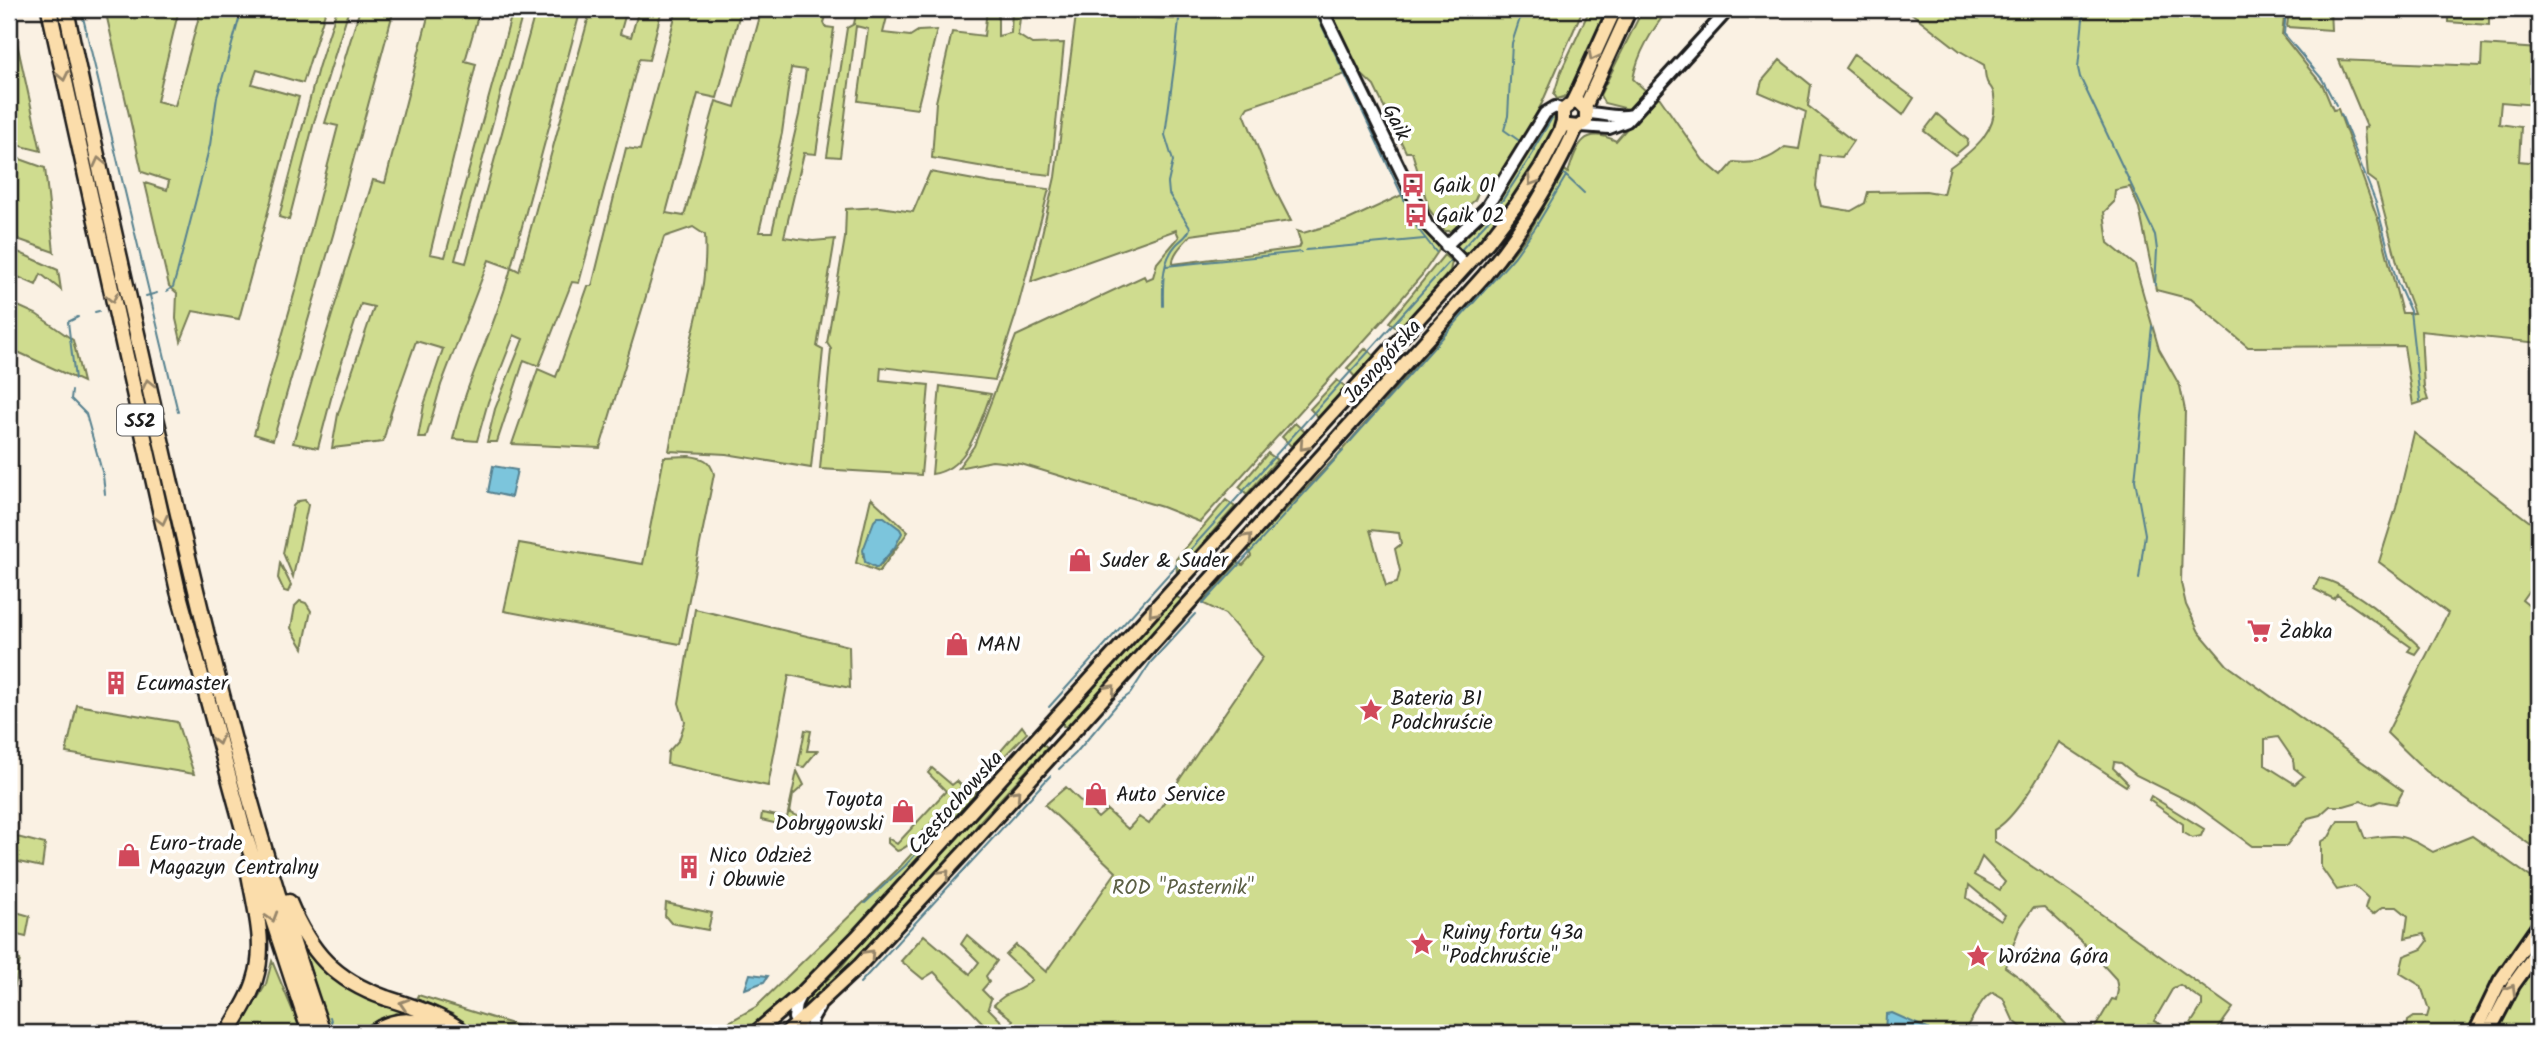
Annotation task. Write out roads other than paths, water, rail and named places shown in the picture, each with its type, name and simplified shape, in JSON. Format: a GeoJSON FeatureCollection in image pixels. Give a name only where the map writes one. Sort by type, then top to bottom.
{"type":"FeatureCollection","features":[{"type":"Feature","properties":{"kind":"highway","name":"S52"},"geometry":{"type":"LineString","coordinates":[[49,9],[178,591],[243,829],[310,1033]]}},
{"type":"Feature","properties":{"kind":"highway","name":"S52"},"geometry":{"type":"LineString","coordinates":[[66,9],[183,540],[258,828],[323,1033]]}},
{"type":"Feature","properties":{"kind":"highway"},"geometry":{"type":"LineString","coordinates":[[258,828],[298,923],[313,949],[327,965],[361,988],[438,1016],[466,1033]]}},
{"type":"Feature","properties":{"kind":"highway"},"geometry":{"type":"LineString","coordinates":[[228,1033],[252,990],[259,964],[260,930],[243,829]]}},
{"type":"Feature","properties":{"kind":"highway"},"geometry":{"type":"LineString","coordinates":[[372,1033],[391,1023],[406,1021],[426,1024],[443,1033]]}},
{"type":"Feature","properties":{"kind":"main road","name":"Jasnogórska"},"geometry":{"type":"LineString","coordinates":[[1574,111],[1615,9]]}},
{"type":"Feature","properties":{"kind":"main road","name":"Jasnogórska"},"geometry":{"type":"LineString","coordinates":[[1175,587],[1497,231],[1526,190],[1574,111],[1630,9]]}},
{"type":"Feature","properties":{"kind":"main road","name":"Jasnogórska"},"geometry":{"type":"LineString","coordinates":[[1191,601],[1503,254],[1559,166],[1579,127],[1586,121],[1574,111]]}},
{"type":"Feature","properties":{"kind":"main road"},"geometry":{"type":"LineString","coordinates":[[1574,111],[1568,126],[1579,127]]}},
{"type":"Feature","properties":{"kind":"main road"},"geometry":{"type":"LineString","coordinates":[[1324,424],[1339,439]]}},
{"type":"Feature","properties":{"kind":"main road","name":"Częstochowska"},"geometry":{"type":"LineString","coordinates":[[755,1033],[803,992],[866,928],[1175,587]]}},
{"type":"Feature","properties":{"kind":"main road","name":"Częstochowska"},"geometry":{"type":"LineString","coordinates":[[787,1033],[801,1029],[1191,601]]}},
{"type":"Feature","properties":{"kind":"main road"},"geometry":{"type":"LineString","coordinates":[[2479,1032],[2500,981],[2539,925]]}},
{"type":"Feature","properties":{"kind":"main road"},"geometry":{"type":"LineString","coordinates":[[2479,1032],[2539,949]]}},
{"type":"Feature","properties":{"kind":"street","name":"Gaik"},"geometry":{"type":"LineString","coordinates":[[1322,9],[1420,213],[1427,225],[1467,266]]}},
{"type":"Feature","properties":{"kind":"street"},"geometry":{"type":"LineString","coordinates":[[1579,127],[1619,126],[1632,116],[1729,9]]}},
{"type":"Feature","properties":{"kind":"street"},"geometry":{"type":"LineString","coordinates":[[1446,246],[1487,207],[1545,113],[1555,107],[1616,118],[1632,116]]}},
{"type":"Feature","properties":{"kind":"street"},"geometry":{"type":"LineString","coordinates":[[801,1029],[794,1012],[803,992]]}},
{"type":"Feature","properties":{"kind":"street"},"geometry":{"type":"LineString","coordinates":[[811,1033],[812,1019],[822,1003]]}},
{"type":"Feature","properties":{"kind":"water"},"geometry":{"type":"Polygon","coordinates":[[[493,466],[517,470],[511,497],[488,492],[493,466]]]}},
{"type":"Feature","properties":{"kind":"water"},"geometry":{"type":"Polygon","coordinates":[[[878,517],[884,517],[902,533],[895,547],[877,568],[865,562],[863,550],[878,517]]]}},
{"type":"Feature","properties":{"kind":"water"},"geometry":{"type":"Polygon","coordinates":[[[750,974],[768,976],[764,982],[745,989],[750,974]]]}},
{"type":"Feature","properties":{"kind":"water"},"geometry":{"type":"Polygon","coordinates":[[[1892,1013],[1928,1029],[1931,1033],[1885,1033],[1886,1014],[1892,1013]]]}},
{"type":"Feature","properties":{"kind":"waterway"},"geometry":{"type":"LineString","coordinates":[[81,9],[178,412]]}},
{"type":"Feature","properties":{"kind":"waterway"},"geometry":{"type":"LineString","coordinates":[[167,291],[173,287],[177,273],[210,145],[217,97],[242,9]]}},
{"type":"Feature","properties":{"kind":"waterway"},"geometry":{"type":"LineString","coordinates":[[1163,306],[1164,274],[1168,259],[1190,228],[1169,194],[1168,183],[1173,161],[1165,135],[1180,9]]}},
{"type":"Feature","properties":{"kind":"waterway"},"geometry":{"type":"LineString","coordinates":[[1314,9],[1418,229],[1436,252]]}},
{"type":"Feature","properties":{"kind":"waterway"},"geometry":{"type":"LineString","coordinates":[[1521,142],[1504,130],[1508,116],[1512,43],[1523,9]]}},
{"type":"Feature","properties":{"kind":"waterway"},"geometry":{"type":"LineString","coordinates":[[2084,9],[2078,68],[2080,77],[2155,235],[2155,285]]}},
{"type":"Feature","properties":{"kind":"waterway"},"geometry":{"type":"LineString","coordinates":[[2286,9],[2284,34],[2322,79],[2336,105]]}},
{"type":"Feature","properties":{"kind":"waterway"},"geometry":{"type":"LineString","coordinates":[[2341,114],[2376,203],[2397,282],[2410,311],[2420,401]]}},
{"type":"Feature","properties":{"kind":"waterway"},"geometry":{"type":"LineString","coordinates":[[1533,150],[1552,118]]}},
{"type":"Feature","properties":{"kind":"waterway"},"geometry":{"type":"LineString","coordinates":[[1460,251],[1493,215],[1535,150]]}},
{"type":"Feature","properties":{"kind":"waterway"},"geometry":{"type":"LineString","coordinates":[[1564,174],[1584,193]]}},
{"type":"Feature","properties":{"kind":"waterway"},"geometry":{"type":"LineString","coordinates":[[1349,443],[1515,256],[1566,176]]}},
{"type":"Feature","properties":{"kind":"waterway"},"geometry":{"type":"LineString","coordinates":[[1306,250],[1424,239]]}},
{"type":"Feature","properties":{"kind":"waterway"},"geometry":{"type":"LineString","coordinates":[[1166,266],[1301,252]]}},
{"type":"Feature","properties":{"kind":"waterway"},"geometry":{"type":"LineString","coordinates":[[1049,707],[1451,260]]}},
{"type":"Feature","properties":{"kind":"waterway"},"geometry":{"type":"LineString","coordinates":[[146,296],[157,293]]}},
{"type":"Feature","properties":{"kind":"waterway"},"geometry":{"type":"LineString","coordinates":[[95,312],[99,311]]}},
{"type":"Feature","properties":{"kind":"waterway"},"geometry":{"type":"LineString","coordinates":[[75,379],[68,322],[78,317]]}},
{"type":"Feature","properties":{"kind":"waterway"},"geometry":{"type":"LineString","coordinates":[[2139,579],[2145,534],[2135,480],[2152,326]]}},
{"type":"Feature","properties":{"kind":"waterway"},"geometry":{"type":"LineString","coordinates":[[72,391],[71,399],[86,414],[103,475],[105,494]]}},
{"type":"Feature","properties":{"kind":"waterway"},"geometry":{"type":"LineString","coordinates":[[1203,604],[1343,451]]}},
{"type":"Feature","properties":{"kind":"waterway"},"geometry":{"type":"LineString","coordinates":[[1059,769],[1119,702],[1130,694],[1151,662],[1195,614]]}},
{"type":"Feature","properties":{"kind":"waterway"},"geometry":{"type":"LineString","coordinates":[[860,983],[1050,776]]}},
{"type":"Feature","properties":{"kind":"waterway"},"geometry":{"type":"LineString","coordinates":[[865,903],[905,866],[958,808]]}},
{"type":"Feature","properties":{"kind":"waterway"},"geometry":{"type":"LineString","coordinates":[[330,1017],[334,1033]]}},
{"type":"Feature","properties":{"kind":"place","name":"Gaik 01"},"geometry":{"type":"Point","coordinates":[1413,185]}},
{"type":"Feature","properties":{"kind":"place","name":"Gaik 02"},"geometry":{"type":"Point","coordinates":[1416,215]}},
{"type":"Feature","properties":{"kind":"place","name":"Suder & Suder"},"geometry":{"type":"Point","coordinates":[1080,560]}},
{"type":"Feature","properties":{"kind":"place","name":"Żabka"},"geometry":{"type":"Point","coordinates":[2259,631]}},
{"type":"Feature","properties":{"kind":"place","name":"MAN"},"geometry":{"type":"Point","coordinates":[957,644]}},
{"type":"Feature","properties":{"kind":"place","name":"Ecumaster"},"geometry":{"type":"Point","coordinates":[116,683]}},
{"type":"Feature","properties":{"kind":"place","name":"Bateria B1 Podchruście"},"geometry":{"type":"Point","coordinates":[1371,710]}},
{"type":"Feature","properties":{"kind":"place","name":"Auto Service"},"geometry":{"type":"Point","coordinates":[1096,794]}},
{"type":"Feature","properties":{"kind":"place","name":"Toyota Dobrygowski"},"geometry":{"type":"Point","coordinates":[903,811]}},
{"type":"Feature","properties":{"kind":"place","name":"Euro-trade Magazyn Centralny"},"geometry":{"type":"Point","coordinates":[129,855]}},
{"type":"Feature","properties":{"kind":"place","name":"Nico Odzież i Obuwie"},"geometry":{"type":"Point","coordinates":[689,867]}},
{"type":"Feature","properties":{"kind":"place","name":"Ruiny fortu 43a \"Podchruście\""},"geometry":{"type":"Point","coordinates":[1422,944]}},
{"type":"Feature","properties":{"kind":"place","name":"Wróżna Góra"},"geometry":{"type":"Point","coordinates":[1978,956]}},
{"type":"Feature","properties":{"kind":"park label","name":"ROD \"Pasternik\""},"geometry":{"type":"Point","coordinates":[1183,887]}}]}
